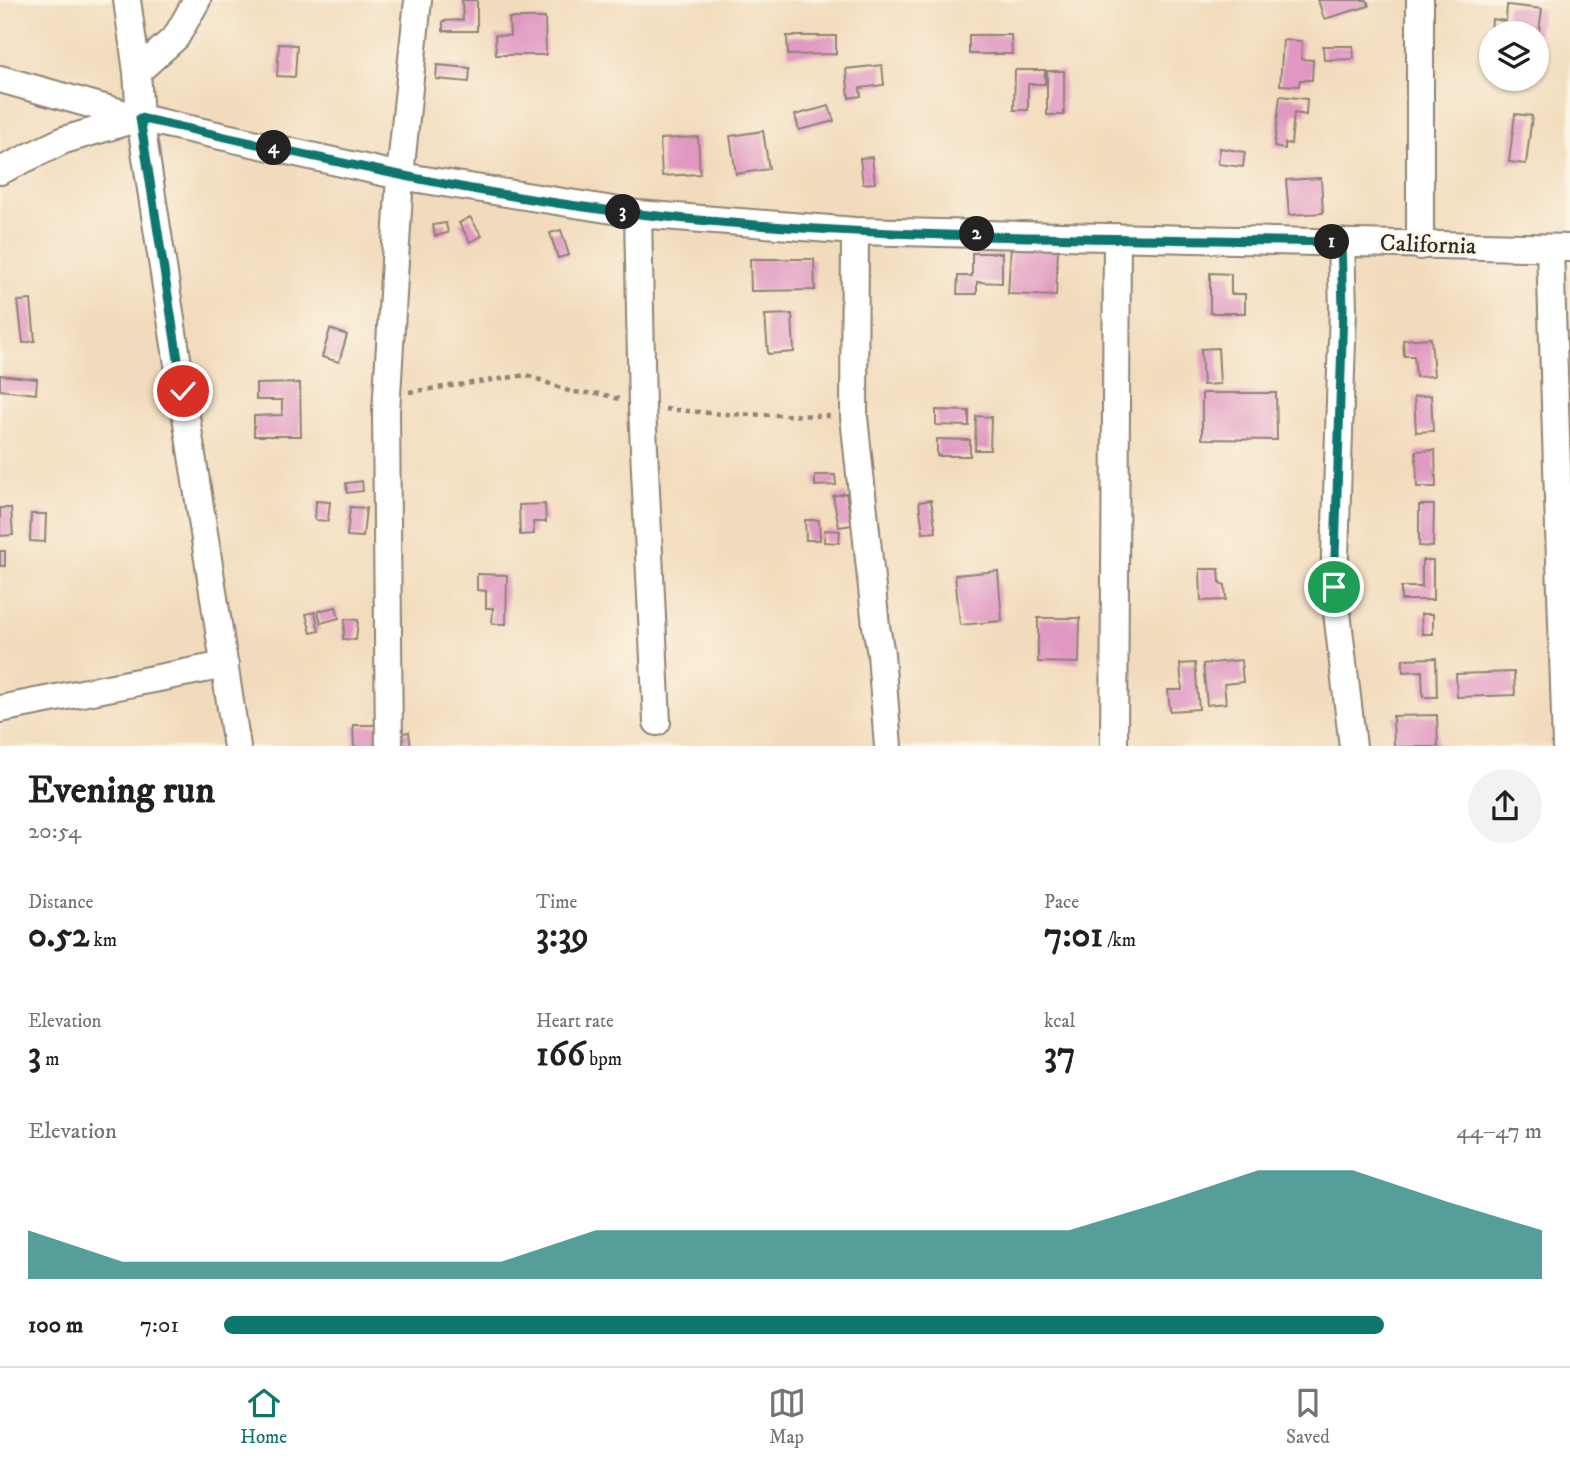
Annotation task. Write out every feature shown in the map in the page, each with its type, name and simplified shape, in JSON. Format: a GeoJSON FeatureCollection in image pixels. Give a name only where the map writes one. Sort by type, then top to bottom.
{"type":"FeatureCollection","features":[{"type":"Feature","properties":{"kind":"street"},"geometry":{"type":"LineString","coordinates":[[127,0],[140,118],[237,746]]}},
{"type":"Feature","properties":{"kind":"street"},"geometry":{"type":"LineString","coordinates":[[137,72],[176,37],[197,0]]}},
{"type":"Feature","properties":{"kind":"street"},"geometry":{"type":"LineString","coordinates":[[389,746],[386,412],[400,176],[418,0]]}},
{"type":"Feature","properties":{"kind":"street"},"geometry":{"type":"LineString","coordinates":[[1420,0],[1420,246]]}},
{"type":"Feature","properties":{"kind":"street","name":"California"},"geometry":{"type":"LineString","coordinates":[[0,79],[140,118],[400,176],[638,214],[855,232],[1560,248]]}},
{"type":"Feature","properties":{"kind":"street"},"geometry":{"type":"LineString","coordinates":[[0,171],[64,140],[140,118]]}},
{"type":"Feature","properties":{"kind":"street"},"geometry":{"type":"LineString","coordinates":[[638,214],[642,407],[657,722]]}},
{"type":"Feature","properties":{"kind":"street"},"geometry":{"type":"LineString","coordinates":[[855,232],[854,416],[881,654],[888,746]]}},
{"type":"Feature","properties":{"kind":"street"},"geometry":{"type":"LineString","coordinates":[[1114,746],[1117,237]]}},
{"type":"Feature","properties":{"kind":"street"},"geometry":{"type":"LineString","coordinates":[[1341,242],[1343,309],[1334,587],[1353,746]]}},
{"type":"Feature","properties":{"kind":"street"},"geometry":{"type":"LineString","coordinates":[[1560,248],[1566,746]]}},
{"type":"Feature","properties":{"kind":"street"},"geometry":{"type":"LineString","coordinates":[[0,709],[225,664]]}},
{"type":"Feature","properties":{"kind":"building"},"geometry":{"type":"Polygon","coordinates":[[[462,0],[477,0],[477,31],[443,31],[443,21],[463,20],[462,0]]]}},
{"type":"Feature","properties":{"kind":"building"},"geometry":{"type":"Polygon","coordinates":[[[1318,0],[1367,0],[1369,6],[1324,19],[1318,0]]]}},
{"type":"Feature","properties":{"kind":"building"},"geometry":{"type":"Polygon","coordinates":[[[1507,5],[1542,9],[1540,21],[1506,21],[1507,5]]]}},
{"type":"Feature","properties":{"kind":"building"},"geometry":{"type":"Polygon","coordinates":[[[509,18],[545,18],[546,55],[496,55],[495,35],[510,36],[509,18]]]}},
{"type":"Feature","properties":{"kind":"building"},"geometry":{"type":"Polygon","coordinates":[[[969,35],[1011,35],[1012,54],[969,54],[969,35]]]}},
{"type":"Feature","properties":{"kind":"building"},"geometry":{"type":"Polygon","coordinates":[[[787,36],[836,36],[836,54],[788,55],[787,36]]]}},
{"type":"Feature","properties":{"kind":"building"},"geometry":{"type":"Polygon","coordinates":[[[1283,40],[1302,41],[1301,59],[1313,60],[1312,80],[1300,80],[1299,86],[1280,85],[1283,40]]]}},
{"type":"Feature","properties":{"kind":"building"},"geometry":{"type":"Polygon","coordinates":[[[279,44],[297,45],[295,77],[277,76],[279,44]]]}},
{"type":"Feature","properties":{"kind":"building"},"geometry":{"type":"Polygon","coordinates":[[[1323,46],[1353,46],[1354,59],[1324,60],[1323,46]]]}},
{"type":"Feature","properties":{"kind":"building"},"geometry":{"type":"Polygon","coordinates":[[[437,65],[470,68],[469,82],[436,79],[437,65]]]}},
{"type":"Feature","properties":{"kind":"building"},"geometry":{"type":"Polygon","coordinates":[[[882,65],[884,85],[860,88],[861,96],[849,98],[846,69],[882,65]]]}},
{"type":"Feature","properties":{"kind":"building"},"geometry":{"type":"Polygon","coordinates":[[[1015,70],[1045,70],[1045,84],[1028,84],[1028,110],[1014,110],[1015,70]]]}},
{"type":"Feature","properties":{"kind":"building"},"geometry":{"type":"Polygon","coordinates":[[[1047,71],[1064,71],[1064,115],[1047,115],[1047,71]]]}},
{"type":"Feature","properties":{"kind":"building"},"geometry":{"type":"Polygon","coordinates":[[[1280,96],[1307,99],[1306,115],[1294,113],[1291,144],[1285,143],[1285,149],[1274,147],[1280,96]]]}},
{"type":"Feature","properties":{"kind":"building"},"geometry":{"type":"Polygon","coordinates":[[[829,106],[834,121],[799,130],[795,115],[829,106]]]}},
{"type":"Feature","properties":{"kind":"building"},"geometry":{"type":"Polygon","coordinates":[[[1515,114],[1532,116],[1526,164],[1509,162],[1515,114]]]}},
{"type":"Feature","properties":{"kind":"building"},"geometry":{"type":"Polygon","coordinates":[[[763,131],[769,169],[736,174],[730,136],[763,131]]]}},
{"type":"Feature","properties":{"kind":"building"},"geometry":{"type":"Polygon","coordinates":[[[698,137],[700,174],[662,176],[660,139],[698,137]]]}},
{"type":"Feature","properties":{"kind":"building"},"geometry":{"type":"Polygon","coordinates":[[[1220,148],[1245,152],[1243,167],[1218,164],[1220,148]]]}},
{"type":"Feature","properties":{"kind":"building"},"geometry":{"type":"Polygon","coordinates":[[[872,157],[875,183],[863,184],[860,158],[872,157]]]}},
{"type":"Feature","properties":{"kind":"building"},"geometry":{"type":"Polygon","coordinates":[[[1321,178],[1323,213],[1289,215],[1286,180],[1321,178]]]}},
{"type":"Feature","properties":{"kind":"building"},"geometry":{"type":"Polygon","coordinates":[[[470,217],[482,236],[470,242],[459,223],[470,217]]]}},
{"type":"Feature","properties":{"kind":"building"},"geometry":{"type":"Polygon","coordinates":[[[446,223],[448,233],[435,236],[433,225],[446,223]]]}},
{"type":"Feature","properties":{"kind":"building"},"geometry":{"type":"Polygon","coordinates":[[[561,230],[569,255],[558,258],[550,233],[561,230]]]}},
{"type":"Feature","properties":{"kind":"building"},"geometry":{"type":"Polygon","coordinates":[[[1011,245],[1058,248],[1056,296],[1008,294],[1011,245]]]}},
{"type":"Feature","properties":{"kind":"building"},"geometry":{"type":"Polygon","coordinates":[[[972,253],[1002,253],[1002,283],[977,282],[977,294],[957,294],[958,276],[972,276],[972,253]]]}},
{"type":"Feature","properties":{"kind":"building"},"geometry":{"type":"Polygon","coordinates":[[[750,259],[814,259],[815,290],[751,291],[750,259]]]}},
{"type":"Feature","properties":{"kind":"building"},"geometry":{"type":"Polygon","coordinates":[[[1210,273],[1231,274],[1231,294],[1245,294],[1245,313],[1210,313],[1210,273]]]}},
{"type":"Feature","properties":{"kind":"building"},"geometry":{"type":"Polygon","coordinates":[[[31,300],[35,341],[23,343],[18,301],[31,300]]]}},
{"type":"Feature","properties":{"kind":"building"},"geometry":{"type":"Polygon","coordinates":[[[792,314],[794,352],[768,354],[765,315],[792,314]]]}},
{"type":"Feature","properties":{"kind":"building"},"geometry":{"type":"Polygon","coordinates":[[[330,329],[347,335],[339,362],[322,357],[330,329]]]}},
{"type":"Feature","properties":{"kind":"building"},"geometry":{"type":"Polygon","coordinates":[[[1431,338],[1434,376],[1416,377],[1414,356],[1404,356],[1403,340],[1431,338]]]}},
{"type":"Feature","properties":{"kind":"building"},"geometry":{"type":"Polygon","coordinates":[[[1218,348],[1220,384],[1203,385],[1201,349],[1218,348]]]}},
{"type":"Feature","properties":{"kind":"building"},"geometry":{"type":"Polygon","coordinates":[[[0,375],[37,379],[36,394],[0,390],[0,375]]]}},
{"type":"Feature","properties":{"kind":"building"},"geometry":{"type":"Polygon","coordinates":[[[300,383],[301,436],[254,436],[254,416],[282,415],[282,400],[256,400],[256,384],[300,383]]]}},
{"type":"Feature","properties":{"kind":"building"},"geometry":{"type":"Polygon","coordinates":[[[1202,393],[1276,393],[1277,440],[1202,439],[1202,393]]]}},
{"type":"Feature","properties":{"kind":"building"},"geometry":{"type":"Polygon","coordinates":[[[1431,395],[1433,431],[1416,432],[1414,397],[1431,395]]]}},
{"type":"Feature","properties":{"kind":"building"},"geometry":{"type":"Polygon","coordinates":[[[936,410],[969,411],[969,426],[936,425],[936,410]]]}},
{"type":"Feature","properties":{"kind":"building"},"geometry":{"type":"Polygon","coordinates":[[[976,416],[991,417],[990,450],[975,450],[976,416]]]}},
{"type":"Feature","properties":{"kind":"building"},"geometry":{"type":"Polygon","coordinates":[[[937,439],[970,440],[970,456],[937,456],[937,439]]]}},
{"type":"Feature","properties":{"kind":"building"},"geometry":{"type":"Polygon","coordinates":[[[1435,450],[1436,487],[1417,487],[1416,451],[1435,450]]]}},
{"type":"Feature","properties":{"kind":"building"},"geometry":{"type":"Polygon","coordinates":[[[815,475],[835,475],[836,485],[815,486],[815,475]]]}},
{"type":"Feature","properties":{"kind":"building"},"geometry":{"type":"Polygon","coordinates":[[[362,481],[363,491],[347,493],[346,483],[362,481]]]}},
{"type":"Feature","properties":{"kind":"building"},"geometry":{"type":"Polygon","coordinates":[[[846,493],[852,525],[839,527],[833,496],[846,493]]]}},
{"type":"Feature","properties":{"kind":"building"},"geometry":{"type":"Polygon","coordinates":[[[931,500],[936,532],[923,533],[919,502],[931,500]]]}},
{"type":"Feature","properties":{"kind":"building"},"geometry":{"type":"Polygon","coordinates":[[[316,501],[330,502],[328,521],[315,520],[316,501]]]}},
{"type":"Feature","properties":{"kind":"building"},"geometry":{"type":"Polygon","coordinates":[[[545,504],[546,522],[533,522],[534,534],[520,535],[519,505],[545,504]]]}},
{"type":"Feature","properties":{"kind":"building"},"geometry":{"type":"Polygon","coordinates":[[[1419,505],[1434,505],[1433,547],[1419,546],[1419,505]]]}},
{"type":"Feature","properties":{"kind":"building"},"geometry":{"type":"Polygon","coordinates":[[[350,507],[366,508],[363,537],[347,536],[350,507]]]}},
{"type":"Feature","properties":{"kind":"building"},"geometry":{"type":"Polygon","coordinates":[[[0,508],[11,508],[13,535],[0,536],[0,508]]]}},
{"type":"Feature","properties":{"kind":"building"},"geometry":{"type":"Polygon","coordinates":[[[31,514],[46,514],[45,542],[30,541],[31,514]]]}},
{"type":"Feature","properties":{"kind":"building"},"geometry":{"type":"Polygon","coordinates":[[[805,520],[819,520],[820,540],[806,540],[805,520]]]}},
{"type":"Feature","properties":{"kind":"building"},"geometry":{"type":"Polygon","coordinates":[[[825,530],[840,531],[839,543],[824,542],[825,530]]]}},
{"type":"Feature","properties":{"kind":"building"},"geometry":{"type":"Polygon","coordinates":[[[0,551],[5,551],[5,566],[0,566],[0,551]]]}},
{"type":"Feature","properties":{"kind":"building"},"geometry":{"type":"Polygon","coordinates":[[[1422,560],[1433,560],[1433,600],[1401,600],[1401,587],[1422,587],[1422,560]]]}},
{"type":"Feature","properties":{"kind":"building"},"geometry":{"type":"Polygon","coordinates":[[[1200,569],[1219,569],[1220,583],[1225,585],[1226,600],[1201,601],[1200,569]]]}},
{"type":"Feature","properties":{"kind":"building"},"geometry":{"type":"Polygon","coordinates":[[[998,571],[1002,621],[960,625],[955,575],[998,571]]]}},
{"type":"Feature","properties":{"kind":"building"},"geometry":{"type":"Polygon","coordinates":[[[477,574],[507,575],[506,624],[492,624],[493,608],[486,608],[486,591],[477,590],[477,574]]]}},
{"type":"Feature","properties":{"kind":"building"},"geometry":{"type":"Polygon","coordinates":[[[336,607],[339,618],[321,623],[318,611],[336,607]]]}},
{"type":"Feature","properties":{"kind":"building"},"geometry":{"type":"Polygon","coordinates":[[[315,612],[319,631],[311,633],[306,614],[315,612]]]}},
{"type":"Feature","properties":{"kind":"building"},"geometry":{"type":"Polygon","coordinates":[[[1421,614],[1433,614],[1433,634],[1422,634],[1421,614]]]}},
{"type":"Feature","properties":{"kind":"building"},"geometry":{"type":"Polygon","coordinates":[[[1038,618],[1080,618],[1079,663],[1038,662],[1038,618]]]}},
{"type":"Feature","properties":{"kind":"building"},"geometry":{"type":"Polygon","coordinates":[[[345,619],[358,620],[356,640],[343,639],[345,619]]]}},
{"type":"Feature","properties":{"kind":"building"},"geometry":{"type":"Polygon","coordinates":[[[1436,658],[1437,697],[1423,697],[1422,671],[1403,672],[1403,659],[1436,658]]]}},
{"type":"Feature","properties":{"kind":"building"},"geometry":{"type":"Polygon","coordinates":[[[1241,660],[1243,682],[1224,684],[1226,703],[1207,705],[1203,664],[1241,660]]]}},
{"type":"Feature","properties":{"kind":"building"},"geometry":{"type":"Polygon","coordinates":[[[1195,663],[1199,709],[1170,711],[1168,690],[1182,690],[1180,664],[1195,663]]]}},
{"type":"Feature","properties":{"kind":"building"},"geometry":{"type":"Polygon","coordinates":[[[1514,672],[1515,695],[1457,697],[1456,674],[1514,672]]]}},
{"type":"Feature","properties":{"kind":"building"},"geometry":{"type":"Polygon","coordinates":[[[1437,715],[1438,746],[1394,746],[1393,716],[1437,715]]]}},
{"type":"Feature","properties":{"kind":"building"},"geometry":{"type":"Polygon","coordinates":[[[353,725],[378,725],[379,746],[354,746],[353,725]]]}},
{"type":"Feature","properties":{"kind":"building"},"geometry":{"type":"Polygon","coordinates":[[[409,732],[411,746],[398,746],[397,734],[409,732]]]}},
{"type":"Feature","properties":{"kind":"route"},"geometry":{"type":"LineString","coordinates":[[183,391],[140,118],[400,176],[638,214],[855,232],[1341,242],[1343,309],[1334,587]]}}]}
